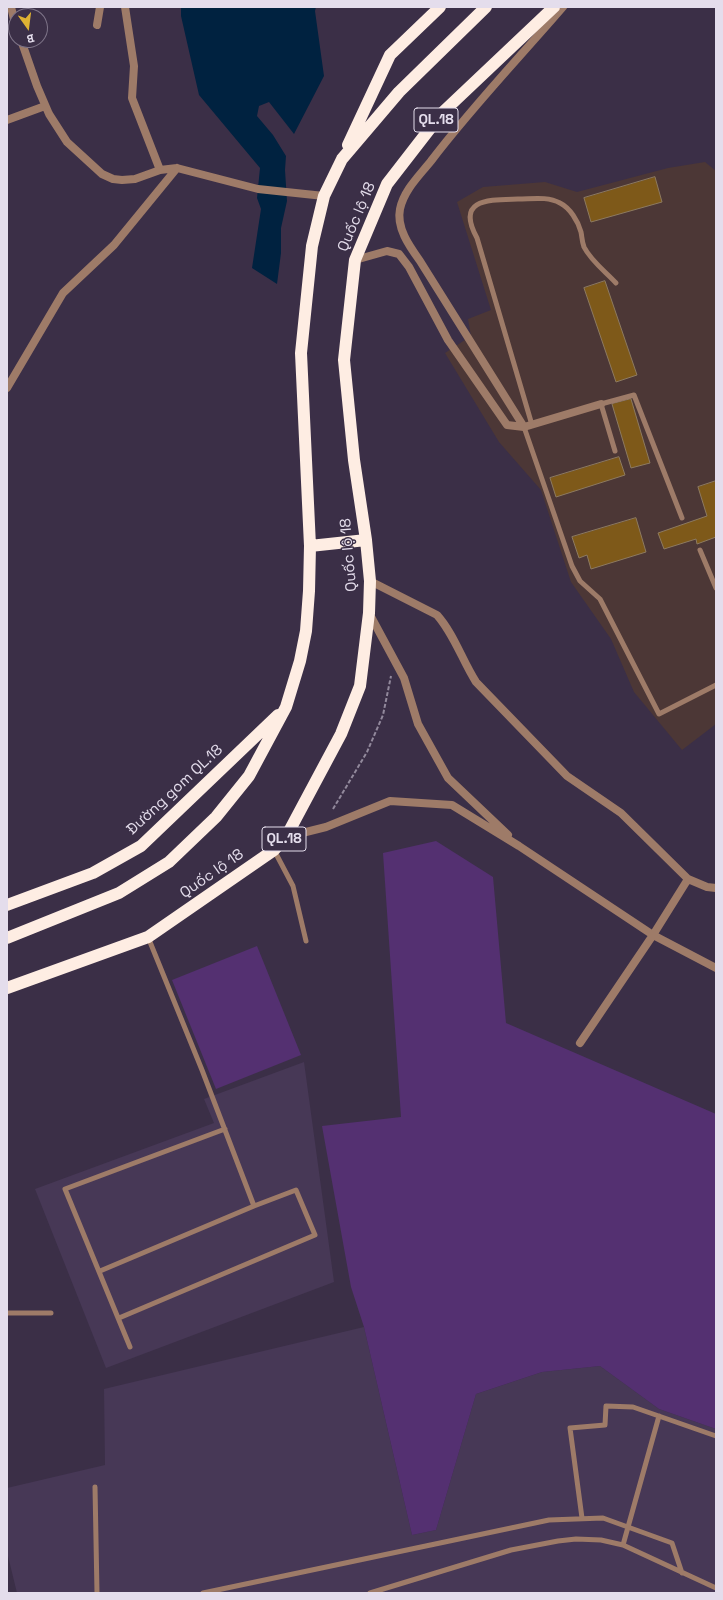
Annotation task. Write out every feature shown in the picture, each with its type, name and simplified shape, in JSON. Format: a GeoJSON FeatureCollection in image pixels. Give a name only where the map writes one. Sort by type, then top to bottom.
{"type":"FeatureCollection","features":[{"type":"Feature","properties":{"kind":"highway"},"geometry":{"type":"LineString","coordinates":[[342,159],[390,55],[440,7]]}},
{"type":"Feature","properties":{"kind":"highway","name":"Quốc lộ 18"},"geometry":{"type":"LineString","coordinates":[[7,938],[119,894],[169,862],[216,817],[249,776],[286,707],[300,661],[306,631],[309,591],[310,546],[301,353],[312,246],[324,196],[342,159],[399,92],[486,7]]}},
{"type":"Feature","properties":{"kind":"highway","name":"Quốc lộ 18"},"geometry":{"type":"LineString","coordinates":[[7,988],[148,938],[274,850],[286,837],[341,734],[360,686],[369,613],[370,581],[366,540],[354,460],[344,360],[355,260],[387,184],[442,113],[554,7]]}},
{"type":"Feature","properties":{"kind":"highway"},"geometry":{"type":"LineString","coordinates":[[310,546],[366,540]]}},
{"type":"Feature","properties":{"kind":"highway","name":"Đường gom QL.18"},"geometry":{"type":"LineString","coordinates":[[7,905],[93,873],[141,846],[286,707]]}},
{"type":"Feature","properties":{"kind":"street"},"geometry":{"type":"LineString","coordinates":[[97,25],[100,7]]}},
{"type":"Feature","properties":{"kind":"street"},"geometry":{"type":"LineString","coordinates":[[126,7],[134,66],[132,98],[160,170]]}},
{"type":"Feature","properties":{"kind":"street"},"geometry":{"type":"LineString","coordinates":[[528,426],[406,242],[401,226],[400,210],[405,194],[447,139],[563,7]]}},
{"type":"Feature","properties":{"kind":"street"},"geometry":{"type":"LineString","coordinates":[[23,48],[36,86],[67,142],[102,174],[122,180],[135,178],[160,170],[177,168],[258,189],[324,196]]}},
{"type":"Feature","properties":{"kind":"street"},"geometry":{"type":"LineString","coordinates":[[9,118],[46,106]]}},
{"type":"Feature","properties":{"kind":"street"},"geometry":{"type":"LineString","coordinates":[[7,388],[63,293],[114,245],[177,168]]}},
{"type":"Feature","properties":{"kind":"street"},"geometry":{"type":"LineString","coordinates":[[355,260],[387,251],[399,254],[409,267],[448,340],[507,425],[528,426],[601,404]]}},
{"type":"Feature","properties":{"kind":"street"},"geometry":{"type":"LineString","coordinates":[[370,581],[436,615],[445,624],[476,682],[567,776],[621,813],[688,879],[707,888],[716,888]]}},
{"type":"Feature","properties":{"kind":"street"},"geometry":{"type":"LineString","coordinates":[[369,613],[404,678],[418,724],[448,778],[519,846]]}},
{"type":"Feature","properties":{"kind":"street"},"geometry":{"type":"LineString","coordinates":[[286,837],[326,827],[390,801],[452,805],[519,846],[653,935],[716,968]]}},
{"type":"Feature","properties":{"kind":"street"},"geometry":{"type":"LineString","coordinates":[[580,1043],[653,935],[688,879]]}},
{"type":"Feature","properties":{"kind":"lane"},"geometry":{"type":"LineString","coordinates":[[616,283],[591,257],[584,247],[578,223],[569,209],[561,203],[547,198],[490,200],[480,202],[475,207],[470,220],[471,227],[477,238],[528,426],[572,566],[580,581],[600,599],[659,714],[716,686]]}},
{"type":"Feature","properties":{"kind":"lane"},"geometry":{"type":"LineString","coordinates":[[615,451],[601,404],[632,395],[635,397],[682,518]]}},
{"type":"Feature","properties":{"kind":"lane"},"geometry":{"type":"LineString","coordinates":[[700,550],[716,588]]}},
{"type":"Feature","properties":{"kind":"lane"},"geometry":{"type":"LineString","coordinates":[[274,850],[293,886],[306,941]]}},
{"type":"Feature","properties":{"kind":"lane"},"geometry":{"type":"LineString","coordinates":[[148,938],[254,1206]]}},
{"type":"Feature","properties":{"kind":"lane"},"geometry":{"type":"LineString","coordinates":[[130,1347],[65,1189],[224,1129]]}},
{"type":"Feature","properties":{"kind":"lane"},"geometry":{"type":"LineString","coordinates":[[100,1271],[254,1206],[296,1190],[315,1235],[119,1318]]}},
{"type":"Feature","properties":{"kind":"lane"},"geometry":{"type":"LineString","coordinates":[[7,1313],[51,1313]]}},
{"type":"Feature","properties":{"kind":"lane"},"geometry":{"type":"LineString","coordinates":[[582,1518],[570,1428],[605,1425],[606,1406],[632,1407],[716,1436]]}},
{"type":"Feature","properties":{"kind":"lane"},"geometry":{"type":"LineString","coordinates":[[623,1545],[660,1416]]}},
{"type":"Feature","properties":{"kind":"lane"},"geometry":{"type":"LineString","coordinates":[[95,1487],[97,1593]]}},
{"type":"Feature","properties":{"kind":"lane"},"geometry":{"type":"LineString","coordinates":[[204,1593],[548,1520],[582,1518],[603,1518],[672,1543],[682,1573]]}},
{"type":"Feature","properties":{"kind":"lane"},"geometry":{"type":"LineString","coordinates":[[370,1593],[529,1546],[576,1539],[601,1540],[623,1545],[716,1588]]}},
{"type":"Feature","properties":{"kind":"path"},"geometry":{"type":"LineString","coordinates":[[333,809],[367,752],[383,715],[391,674]]}},
{"type":"Feature","properties":{"kind":"shaded area"},"geometry":{"type":"Polygon","coordinates":[[[705,162],[716,171],[716,724],[682,750],[634,692],[611,639],[571,582],[541,490],[499,442],[445,353],[471,336],[468,319],[491,310],[457,202],[483,187],[545,182],[577,192],[668,168],[705,162]]]}},
{"type":"Feature","properties":{"kind":"shaded area"},"geometry":{"type":"Polygon","coordinates":[[[436,841],[493,877],[506,1023],[716,1114],[716,1429],[659,1409],[600,1366],[542,1372],[476,1394],[436,1530],[412,1535],[364,1327],[351,1287],[322,1126],[401,1117],[383,853],[436,841]]]}},
{"type":"Feature","properties":{"kind":"shaded area"},"geometry":{"type":"Polygon","coordinates":[[[257,946],[301,1055],[216,1089],[172,980],[257,946]]]}},
{"type":"Feature","properties":{"kind":"shaded area"},"geometry":{"type":"Polygon","coordinates":[[[304,1062],[334,1282],[106,1368],[35,1189],[214,1123],[204,1099],[304,1062]]]}},
{"type":"Feature","properties":{"kind":"shaded area"},"geometry":{"type":"Polygon","coordinates":[[[364,1327],[412,1535],[436,1530],[476,1394],[542,1372],[600,1366],[659,1409],[716,1429],[716,1593],[17,1593],[7,1552],[7,1488],[105,1465],[104,1389],[364,1327]]]}},
{"type":"Feature","properties":{"kind":"water"},"geometry":{"type":"Polygon","coordinates":[[[181,7],[316,7],[315,11],[324,76],[294,134],[269,102],[259,106],[257,116],[273,135],[286,156],[285,170],[287,201],[281,228],[281,253],[277,284],[252,268],[261,209],[257,198],[260,168],[199,95],[181,16],[181,7]]]}},
{"type":"Feature","properties":{"kind":"building"},"geometry":{"type":"Polygon","coordinates":[[[655,177],[662,202],[591,222],[584,198],[655,177]]]}},
{"type":"Feature","properties":{"kind":"building"},"geometry":{"type":"Polygon","coordinates":[[[605,281],[637,375],[616,382],[584,288],[605,281]]]}},
{"type":"Feature","properties":{"kind":"building"},"geometry":{"type":"Polygon","coordinates":[[[631,399],[650,463],[631,468],[612,404],[631,399]]]}},
{"type":"Feature","properties":{"kind":"building"},"geometry":{"type":"Polygon","coordinates":[[[619,457],[625,475],[556,497],[550,478],[619,457]]]}},
{"type":"Feature","properties":{"kind":"building"},"geometry":{"type":"Polygon","coordinates":[[[716,481],[716,537],[697,544],[696,539],[664,549],[658,533],[707,516],[698,487],[716,481]]]}},
{"type":"Feature","properties":{"kind":"building"},"geometry":{"type":"Polygon","coordinates":[[[636,518],[646,552],[591,569],[587,555],[579,558],[572,537],[636,518]]]}}]}
